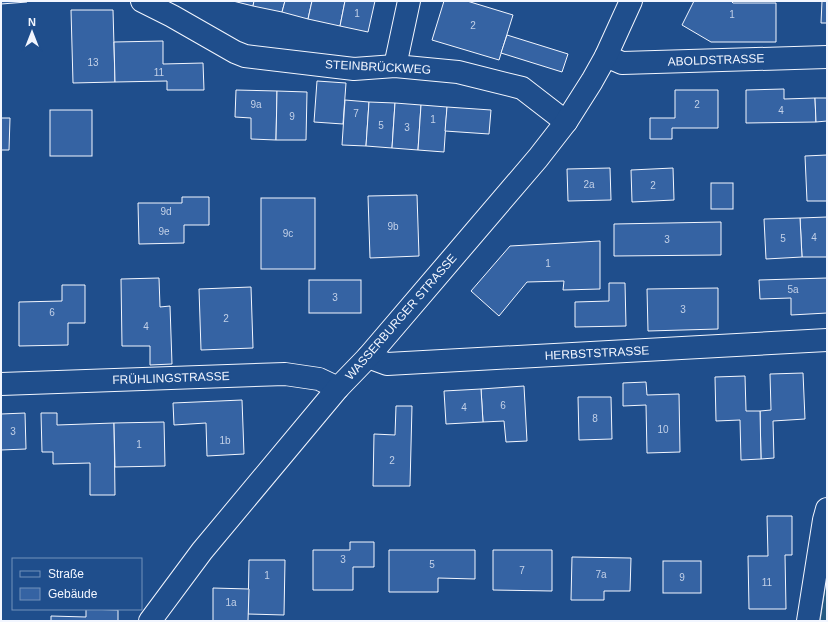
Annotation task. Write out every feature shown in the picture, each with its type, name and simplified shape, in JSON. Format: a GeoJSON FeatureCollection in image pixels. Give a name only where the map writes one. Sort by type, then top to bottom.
{"type":"FeatureCollection","features":[{"type":"Feature","properties":{"kind":"street","name":"STEINBRÜCKWEG"},"geometry":{"type":"LineString","coordinates":[[142,1],[174,8],[235,52],[245,56],[354,69],[395,66],[458,72],[522,88],[566,122]]}},
{"type":"Feature","properties":{"kind":"street"},"geometry":{"type":"LineString","coordinates":[[395,66],[409,1]]}},
{"type":"Feature","properties":{"kind":"street","name":"WASSERBURGER STRASSE"},"geometry":{"type":"LineString","coordinates":[[150,621],[202,551],[338,388],[368,357],[538,158],[566,122],[606,56],[631,1]]}},
{"type":"Feature","properties":{"kind":"street","name":"ABOLDSTRASSE"},"geometry":{"type":"LineString","coordinates":[[606,56],[622,63],[827,57]]}},
{"type":"Feature","properties":{"kind":"street","name":"HERBSTSTRASSE"},"geometry":{"type":"LineString","coordinates":[[368,357],[387,364],[827,340]]}},
{"type":"Feature","properties":{"kind":"street","name":"FRÜHLINGSTRASSE"},"geometry":{"type":"LineString","coordinates":[[1,384],[285,374],[318,379],[338,388]]}},
{"type":"Feature","properties":{"kind":"street"},"geometry":{"type":"LineString","coordinates":[[808,621],[827,509]]}},
{"type":"Feature","properties":{"kind":"shaded area"},"geometry":{"type":"Polygon","coordinates":[[[827,575],[827,621],[820,621],[827,575]]]}},
{"type":"Feature","properties":{"kind":"building"},"geometry":{"type":"Polygon","coordinates":[[[1,1],[27,1],[27,2],[1,4],[1,1]]]}},
{"type":"Feature","properties":{"kind":"building"},"geometry":{"type":"Polygon","coordinates":[[[233,1],[254,1],[253,6],[233,1]]]}},
{"type":"Feature","properties":{"kind":"building"},"geometry":{"type":"Polygon","coordinates":[[[254,1],[285,1],[282,12],[253,6],[254,1]]]}},
{"type":"Feature","properties":{"kind":"building"},"geometry":{"type":"Polygon","coordinates":[[[285,1],[312,1],[308,19],[282,12],[285,1]]]}},
{"type":"Feature","properties":{"kind":"building"},"geometry":{"type":"Polygon","coordinates":[[[312,1],[345,1],[340,26],[308,19],[312,1]]]}},
{"type":"Feature","properties":{"kind":"building"},"geometry":{"type":"Polygon","coordinates":[[[345,1],[375,1],[368,32],[340,26],[345,1]]]}},
{"type":"Feature","properties":{"kind":"building"},"geometry":{"type":"Polygon","coordinates":[[[444,1],[467,1],[513,15],[499,60],[432,40],[444,1]]]}},
{"type":"Feature","properties":{"kind":"building"},"geometry":{"type":"Polygon","coordinates":[[[694,1],[776,3],[776,42],[711,42],[682,25],[694,1]]]}},
{"type":"Feature","properties":{"kind":"building"},"geometry":{"type":"Polygon","coordinates":[[[822,1],[827,1],[827,23],[821,23],[822,1]]]}},
{"type":"Feature","properties":{"kind":"building"},"geometry":{"type":"Polygon","coordinates":[[[71,10],[113,10],[115,82],[73,83],[71,10]]]}},
{"type":"Feature","properties":{"kind":"building"},"geometry":{"type":"Polygon","coordinates":[[[507,35],[568,54],[562,72],[501,53],[507,35]]]}},
{"type":"Feature","properties":{"kind":"building"},"geometry":{"type":"Polygon","coordinates":[[[163,41],[163,64],[203,63],[204,90],[167,90],[167,81],[115,82],[114,42],[163,41]]]}},
{"type":"Feature","properties":{"kind":"building"},"geometry":{"type":"Polygon","coordinates":[[[317,81],[346,83],[343,124],[314,122],[317,81]]]}},
{"type":"Feature","properties":{"kind":"building"},"geometry":{"type":"Polygon","coordinates":[[[784,89],[784,99],[815,98],[816,122],[746,123],[746,90],[784,89]]]}},
{"type":"Feature","properties":{"kind":"building"},"geometry":{"type":"Polygon","coordinates":[[[236,90],[277,91],[276,140],[251,139],[251,118],[235,117],[236,90]]]}},
{"type":"Feature","properties":{"kind":"building"},"geometry":{"type":"Polygon","coordinates":[[[675,90],[718,90],[718,128],[672,128],[672,139],[650,139],[650,118],[675,118],[675,90]]]}},
{"type":"Feature","properties":{"kind":"building"},"geometry":{"type":"Polygon","coordinates":[[[277,91],[307,92],[306,140],[276,140],[277,91]]]}},
{"type":"Feature","properties":{"kind":"building"},"geometry":{"type":"Polygon","coordinates":[[[815,98],[827,98],[827,121],[816,122],[815,98]]]}},
{"type":"Feature","properties":{"kind":"building"},"geometry":{"type":"Polygon","coordinates":[[[345,100],[369,102],[366,146],[342,145],[345,100]]]}},
{"type":"Feature","properties":{"kind":"building"},"geometry":{"type":"Polygon","coordinates":[[[369,102],[395,103],[392,148],[366,146],[369,102]]]}},
{"type":"Feature","properties":{"kind":"building"},"geometry":{"type":"Polygon","coordinates":[[[395,103],[421,105],[418,150],[392,148],[395,103]]]}},
{"type":"Feature","properties":{"kind":"building"},"geometry":{"type":"Polygon","coordinates":[[[421,105],[447,107],[444,152],[418,150],[421,105]]]}},
{"type":"Feature","properties":{"kind":"building"},"geometry":{"type":"Polygon","coordinates":[[[447,107],[491,110],[489,134],[445,131],[447,107]]]}},
{"type":"Feature","properties":{"kind":"building"},"geometry":{"type":"Polygon","coordinates":[[[50,110],[92,110],[92,156],[50,156],[50,110]]]}},
{"type":"Feature","properties":{"kind":"building"},"geometry":{"type":"Polygon","coordinates":[[[1,118],[10,118],[9,150],[1,150],[1,118]]]}},
{"type":"Feature","properties":{"kind":"building"},"geometry":{"type":"Polygon","coordinates":[[[827,155],[827,201],[807,201],[805,156],[827,155]]]}},
{"type":"Feature","properties":{"kind":"building"},"geometry":{"type":"Polygon","coordinates":[[[610,168],[611,200],[568,201],[567,169],[610,168]]]}},
{"type":"Feature","properties":{"kind":"building"},"geometry":{"type":"Polygon","coordinates":[[[673,168],[674,200],[632,202],[631,170],[673,168]]]}},
{"type":"Feature","properties":{"kind":"building"},"geometry":{"type":"Polygon","coordinates":[[[711,183],[733,183],[733,209],[711,209],[711,183]]]}},
{"type":"Feature","properties":{"kind":"building"},"geometry":{"type":"Polygon","coordinates":[[[417,195],[419,256],[370,258],[368,196],[417,195]]]}},
{"type":"Feature","properties":{"kind":"building"},"geometry":{"type":"Polygon","coordinates":[[[182,197],[209,197],[209,225],[184,225],[184,243],[139,244],[138,203],[182,203],[182,197]]]}},
{"type":"Feature","properties":{"kind":"building"},"geometry":{"type":"Polygon","coordinates":[[[261,198],[315,198],[315,269],[261,269],[261,198]]]}},
{"type":"Feature","properties":{"kind":"building"},"geometry":{"type":"Polygon","coordinates":[[[827,217],[827,257],[802,257],[800,218],[827,217]]]}},
{"type":"Feature","properties":{"kind":"building"},"geometry":{"type":"Polygon","coordinates":[[[800,218],[802,257],[766,259],[764,219],[800,218]]]}},
{"type":"Feature","properties":{"kind":"building"},"geometry":{"type":"Polygon","coordinates":[[[721,222],[721,255],[614,256],[614,224],[721,222]]]}},
{"type":"Feature","properties":{"kind":"building"},"geometry":{"type":"Polygon","coordinates":[[[600,241],[600,289],[563,290],[564,281],[527,282],[499,316],[471,291],[510,246],[600,241]]]}},
{"type":"Feature","properties":{"kind":"building"},"geometry":{"type":"Polygon","coordinates":[[[159,278],[160,307],[170,306],[172,364],[150,365],[150,346],[122,346],[121,279],[159,278]]]}},
{"type":"Feature","properties":{"kind":"building"},"geometry":{"type":"Polygon","coordinates":[[[827,278],[827,313],[791,315],[791,298],[760,299],[759,280],[827,278]]]}},
{"type":"Feature","properties":{"kind":"building"},"geometry":{"type":"Polygon","coordinates":[[[309,280],[361,280],[361,313],[309,313],[309,280]]]}},
{"type":"Feature","properties":{"kind":"building"},"geometry":{"type":"Polygon","coordinates":[[[609,283],[625,283],[626,326],[575,327],[575,302],[609,301],[609,283]]]}},
{"type":"Feature","properties":{"kind":"building"},"geometry":{"type":"Polygon","coordinates":[[[62,285],[85,285],[85,323],[68,323],[68,345],[19,346],[19,302],[62,301],[62,285]]]}},
{"type":"Feature","properties":{"kind":"building"},"geometry":{"type":"Polygon","coordinates":[[[251,287],[253,348],[201,350],[199,289],[251,287]]]}},
{"type":"Feature","properties":{"kind":"building"},"geometry":{"type":"Polygon","coordinates":[[[718,288],[718,329],[648,331],[647,289],[718,288]]]}},
{"type":"Feature","properties":{"kind":"building"},"geometry":{"type":"Polygon","coordinates":[[[803,373],[805,419],[773,421],[774,458],[761,459],[760,411],[771,410],[770,374],[803,373]]]}},
{"type":"Feature","properties":{"kind":"building"},"geometry":{"type":"Polygon","coordinates":[[[745,376],[746,411],[760,411],[761,459],[741,460],[740,420],[716,421],[715,377],[745,376]]]}},
{"type":"Feature","properties":{"kind":"building"},"geometry":{"type":"Polygon","coordinates":[[[646,382],[647,395],[679,394],[680,452],[647,453],[646,405],[623,406],[623,383],[646,382]]]}},
{"type":"Feature","properties":{"kind":"building"},"geometry":{"type":"Polygon","coordinates":[[[524,386],[527,441],[506,442],[504,421],[483,422],[481,389],[524,386]]]}},
{"type":"Feature","properties":{"kind":"building"},"geometry":{"type":"Polygon","coordinates":[[[481,389],[483,422],[446,424],[444,391],[481,389]]]}},
{"type":"Feature","properties":{"kind":"building"},"geometry":{"type":"Polygon","coordinates":[[[578,397],[611,397],[612,439],[579,440],[578,397]]]}},
{"type":"Feature","properties":{"kind":"building"},"geometry":{"type":"Polygon","coordinates":[[[242,400],[244,454],[207,456],[206,423],[174,425],[173,403],[242,400]]]}},
{"type":"Feature","properties":{"kind":"building"},"geometry":{"type":"Polygon","coordinates":[[[396,406],[412,406],[410,486],[373,486],[374,434],[395,435],[396,406]]]}},
{"type":"Feature","properties":{"kind":"building"},"geometry":{"type":"Polygon","coordinates":[[[25,413],[26,449],[1,450],[1,414],[25,413]]]}},
{"type":"Feature","properties":{"kind":"building"},"geometry":{"type":"Polygon","coordinates":[[[41,413],[57,413],[57,425],[114,423],[115,495],[90,495],[90,463],[53,464],[53,452],[42,452],[41,413]]]}},
{"type":"Feature","properties":{"kind":"building"},"geometry":{"type":"Polygon","coordinates":[[[164,422],[165,466],[115,467],[114,423],[164,422]]]}},
{"type":"Feature","properties":{"kind":"building"},"geometry":{"type":"Polygon","coordinates":[[[767,516],[792,516],[792,555],[785,555],[786,609],[749,609],[748,556],[768,556],[767,516]]]}},
{"type":"Feature","properties":{"kind":"building"},"geometry":{"type":"Polygon","coordinates":[[[350,542],[374,542],[374,567],[353,567],[353,590],[313,590],[313,550],[350,550],[350,542]]]}},
{"type":"Feature","properties":{"kind":"building"},"geometry":{"type":"Polygon","coordinates":[[[389,550],[475,550],[475,579],[438,578],[438,592],[389,592],[389,550]]]}},
{"type":"Feature","properties":{"kind":"building"},"geometry":{"type":"Polygon","coordinates":[[[493,550],[552,550],[552,591],[493,590],[493,550]]]}},
{"type":"Feature","properties":{"kind":"building"},"geometry":{"type":"Polygon","coordinates":[[[572,557],[631,558],[630,591],[604,591],[604,600],[571,600],[572,557]]]}},
{"type":"Feature","properties":{"kind":"building"},"geometry":{"type":"Polygon","coordinates":[[[249,560],[285,560],[284,615],[248,614],[249,560]]]}},
{"type":"Feature","properties":{"kind":"building"},"geometry":{"type":"Polygon","coordinates":[[[663,561],[701,561],[701,593],[663,593],[663,561]]]}},
{"type":"Feature","properties":{"kind":"building"},"geometry":{"type":"Polygon","coordinates":[[[213,588],[249,589],[248,621],[213,621],[213,588]]]}},
{"type":"Feature","properties":{"kind":"building"},"geometry":{"type":"Polygon","coordinates":[[[86,610],[118,610],[118,621],[51,621],[51,616],[86,617],[86,610]]]}}]}
